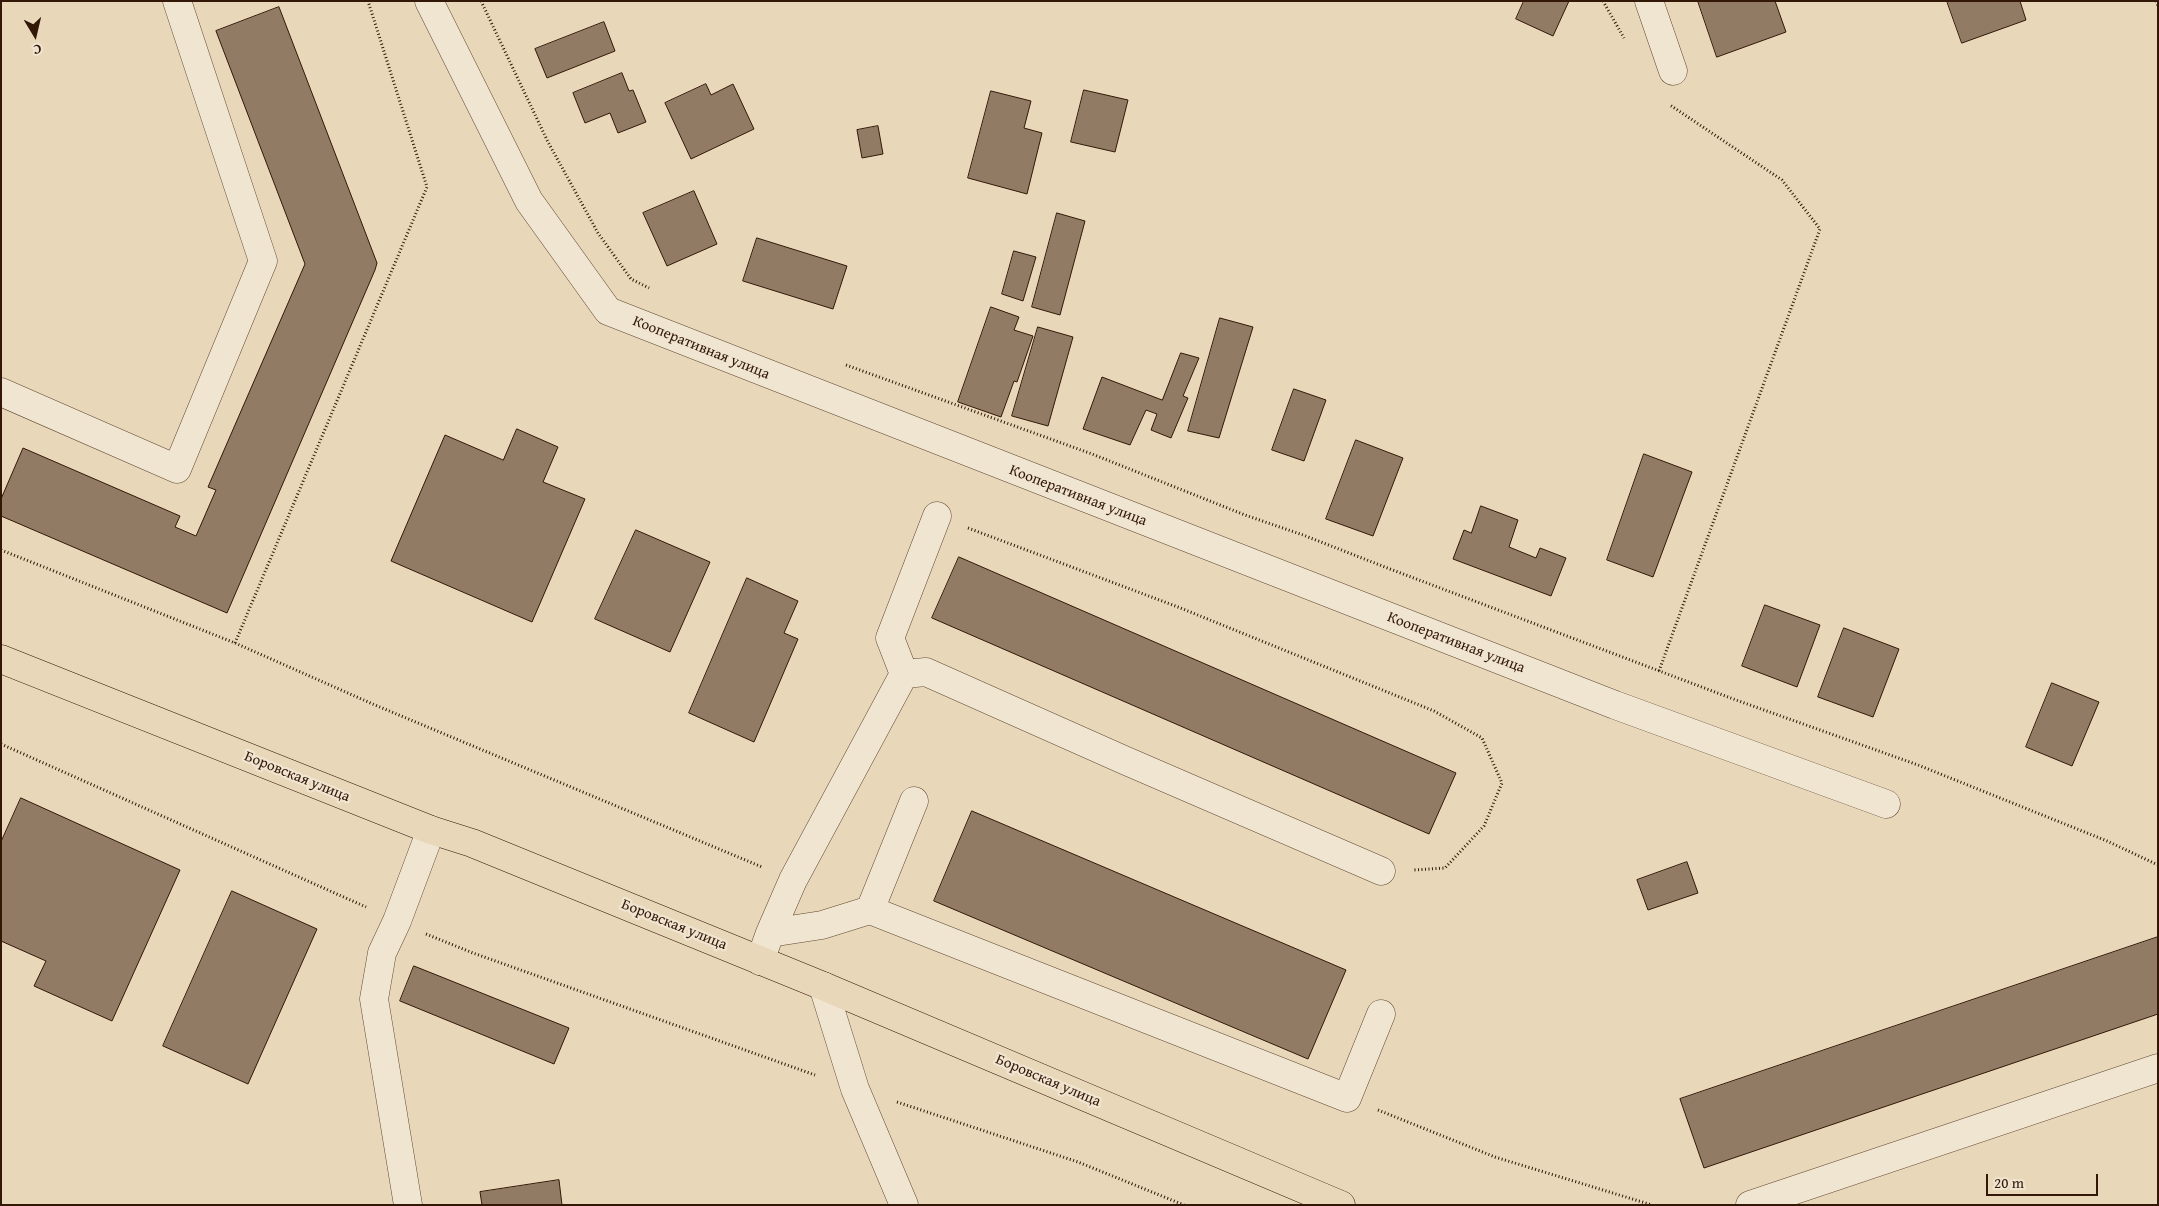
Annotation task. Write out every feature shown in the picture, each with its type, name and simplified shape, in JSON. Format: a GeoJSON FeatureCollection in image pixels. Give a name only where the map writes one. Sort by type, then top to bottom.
{"type":"FeatureCollection","features":[{"type":"Feature","properties":{"kind":"main road","name":"Боровская улица"},"geometry":{"type":"LineString","coordinates":[[1,659],[431,830],[472,843],[823,986],[1341,1205]]}},
{"type":"Feature","properties":{"kind":"street"},"geometry":{"type":"LineString","coordinates":[[1,392],[177,469],[263,261],[176,1]]}},
{"type":"Feature","properties":{"kind":"street","name":"Кооперативная улица"},"geometry":{"type":"LineString","coordinates":[[429,1],[529,201],[608,311],[1615,706],[1886,804]]}},
{"type":"Feature","properties":{"kind":"street"},"geometry":{"type":"LineString","coordinates":[[1649,1],[1673,71]]}},
{"type":"Feature","properties":{"kind":"street"},"geometry":{"type":"LineString","coordinates":[[760,961],[793,880],[904,674],[890,638],[937,516]]}},
{"type":"Feature","properties":{"kind":"street"},"geometry":{"type":"LineString","coordinates":[[904,674],[926,672],[1381,871]]}},
{"type":"Feature","properties":{"kind":"street"},"geometry":{"type":"LineString","coordinates":[[870,910],[914,801]]}},
{"type":"Feature","properties":{"kind":"street"},"geometry":{"type":"LineString","coordinates":[[408,1205],[374,999],[382,953],[397,921],[431,830]]}},
{"type":"Feature","properties":{"kind":"street"},"geometry":{"type":"LineString","coordinates":[[770,933],[822,925],[870,910],[1347,1098],[1381,1014]]}},
{"type":"Feature","properties":{"kind":"street"},"geometry":{"type":"LineString","coordinates":[[823,986],[855,1089],[904,1205]]}},
{"type":"Feature","properties":{"kind":"street"},"geometry":{"type":"LineString","coordinates":[[1750,1205],[2158,1068]]}},
{"type":"Feature","properties":{"kind":"path"},"geometry":{"type":"LineString","coordinates":[[235,643],[427,187],[368,1]]}},
{"type":"Feature","properties":{"kind":"path"},"geometry":{"type":"LineString","coordinates":[[481,1],[548,142],[598,233],[631,280],[656,292]]}},
{"type":"Feature","properties":{"kind":"path"},"geometry":{"type":"LineString","coordinates":[[1603,1],[1627,44]]}},
{"type":"Feature","properties":{"kind":"path"},"geometry":{"type":"LineString","coordinates":[[2156,1],[2158,6]]}},
{"type":"Feature","properties":{"kind":"path"},"geometry":{"type":"LineString","coordinates":[[1659,671],[1820,229],[1782,180],[1664,101]]}},
{"type":"Feature","properties":{"kind":"path"},"geometry":{"type":"LineString","coordinates":[[840,363],[1092,454],[1245,515],[1303,535],[1659,671],[1918,765],[2108,841],[2158,864]]}},
{"type":"Feature","properties":{"kind":"path"},"geometry":{"type":"LineString","coordinates":[[937,516],[1178,607],[1434,710],[1482,738],[1502,783],[1484,826],[1445,868],[1381,871]]}},
{"type":"Feature","properties":{"kind":"path"},"geometry":{"type":"LineString","coordinates":[[1,550],[235,643],[374,705],[793,880]]}},
{"type":"Feature","properties":{"kind":"path"},"geometry":{"type":"LineString","coordinates":[[1,744],[397,921],[473,953],[855,1089],[1078,1162],[1184,1205]]}},
{"type":"Feature","properties":{"kind":"path"},"geometry":{"type":"LineString","coordinates":[[1347,1098],[1495,1157],[1652,1205]]}},
{"type":"Feature","properties":{"kind":"building"},"geometry":{"type":"Polygon","coordinates":[[[1524,1],[1569,1],[1553,36],[1516,19],[1524,1]]]}},
{"type":"Feature","properties":{"kind":"building"},"geometry":{"type":"Polygon","coordinates":[[[1698,1],[1775,1],[1786,32],[1717,57],[1698,1]]]}},
{"type":"Feature","properties":{"kind":"building"},"geometry":{"type":"Polygon","coordinates":[[[1947,1],[2020,1],[2026,20],[1962,43],[1947,1]]]}},
{"type":"Feature","properties":{"kind":"building"},"geometry":{"type":"Polygon","coordinates":[[[279,7],[377,263],[227,613],[1,516],[1,499],[23,448],[180,516],[175,527],[196,536],[216,490],[208,487],[305,264],[216,31],[279,7]]]}},
{"type":"Feature","properties":{"kind":"building"},"geometry":{"type":"Polygon","coordinates":[[[604,22],[615,51],[547,78],[535,49],[604,22]]]}},
{"type":"Feature","properties":{"kind":"building"},"geometry":{"type":"Polygon","coordinates":[[[622,73],[629,91],[633,90],[646,122],[618,133],[610,113],[585,123],[573,93],[622,73]]]}},
{"type":"Feature","properties":{"kind":"building"},"geometry":{"type":"Polygon","coordinates":[[[706,84],[711,95],[733,84],[754,129],[691,159],[665,103],[706,84]]]}},
{"type":"Feature","properties":{"kind":"building"},"geometry":{"type":"Polygon","coordinates":[[[1084,90],[1128,100],[1115,152],[1071,142],[1084,90]]]}},
{"type":"Feature","properties":{"kind":"building"},"geometry":{"type":"Polygon","coordinates":[[[991,91],[1031,101],[1024,128],[1042,133],[1027,194],[968,178],[991,91]]]}},
{"type":"Feature","properties":{"kind":"building"},"geometry":{"type":"Polygon","coordinates":[[[878,126],[883,154],[862,158],[857,130],[878,126]]]}},
{"type":"Feature","properties":{"kind":"building"},"geometry":{"type":"Polygon","coordinates":[[[694,191],[717,244],[667,266],[643,213],[694,191]]]}},
{"type":"Feature","properties":{"kind":"building"},"geometry":{"type":"Polygon","coordinates":[[[1057,213],[1085,221],[1060,315],[1032,307],[1057,213]]]}},
{"type":"Feature","properties":{"kind":"building"},"geometry":{"type":"Polygon","coordinates":[[[757,238],[847,266],[833,309],[743,281],[757,238]]]}},
{"type":"Feature","properties":{"kind":"building"},"geometry":{"type":"Polygon","coordinates":[[[1014,251],[1036,257],[1023,301],[1002,294],[1014,251]]]}},
{"type":"Feature","properties":{"kind":"building"},"geometry":{"type":"Polygon","coordinates":[[[991,307],[1019,317],[1014,330],[1033,336],[1017,382],[1014,381],[1001,417],[958,402],[991,307]]]}},
{"type":"Feature","properties":{"kind":"building"},"geometry":{"type":"Polygon","coordinates":[[[1220,318],[1253,327],[1219,438],[1188,431],[1220,318]]]}},
{"type":"Feature","properties":{"kind":"building"},"geometry":{"type":"Polygon","coordinates":[[[1038,327],[1073,337],[1048,426],[1012,416],[1038,327]]]}},
{"type":"Feature","properties":{"kind":"building"},"geometry":{"type":"Polygon","coordinates":[[[1181,353],[1199,358],[1183,396],[1188,398],[1171,438],[1151,430],[1157,414],[1146,410],[1130,445],[1083,429],[1102,377],[1162,400],[1181,353]]]}},
{"type":"Feature","properties":{"kind":"building"},"geometry":{"type":"Polygon","coordinates":[[[1294,389],[1326,400],[1304,461],[1272,450],[1294,389]]]}},
{"type":"Feature","properties":{"kind":"building"},"geometry":{"type":"Polygon","coordinates":[[[517,429],[558,447],[543,482],[585,499],[532,622],[391,561],[445,435],[503,460],[517,429]]]}},
{"type":"Feature","properties":{"kind":"building"},"geometry":{"type":"Polygon","coordinates":[[[1356,440],[1403,458],[1373,536],[1326,519],[1356,440]]]}},
{"type":"Feature","properties":{"kind":"building"},"geometry":{"type":"Polygon","coordinates":[[[1644,454],[1692,472],[1653,577],[1607,560],[1644,454]]]}},
{"type":"Feature","properties":{"kind":"building"},"geometry":{"type":"Polygon","coordinates":[[[1481,506],[1518,520],[1509,547],[1536,558],[1540,548],[1566,558],[1551,596],[1453,559],[1464,530],[1471,533],[1481,506]]]}},
{"type":"Feature","properties":{"kind":"building"},"geometry":{"type":"Polygon","coordinates":[[[636,530],[710,562],[670,652],[595,619],[636,530]]]}},
{"type":"Feature","properties":{"kind":"building"},"geometry":{"type":"Polygon","coordinates":[[[959,557],[1456,773],[1429,834],[932,618],[959,557]]]}},
{"type":"Feature","properties":{"kind":"building"},"geometry":{"type":"Polygon","coordinates":[[[747,578],[798,601],[784,633],[798,639],[754,742],[689,713],[747,578]]]}},
{"type":"Feature","properties":{"kind":"building"},"geometry":{"type":"Polygon","coordinates":[[[1765,605],[1820,625],[1797,687],[1742,666],[1765,605]]]}},
{"type":"Feature","properties":{"kind":"building"},"geometry":{"type":"Polygon","coordinates":[[[1844,628],[1899,649],[1873,717],[1818,697],[1844,628]]]}},
{"type":"Feature","properties":{"kind":"building"},"geometry":{"type":"Polygon","coordinates":[[[2052,683],[2099,702],[2072,766],[2026,747],[2052,683]]]}},
{"type":"Feature","properties":{"kind":"building"},"geometry":{"type":"Polygon","coordinates":[[[21,798],[180,870],[112,1021],[34,986],[46,961],[1,941],[1,842],[21,798]]]}},
{"type":"Feature","properties":{"kind":"building"},"geometry":{"type":"Polygon","coordinates":[[[972,811],[1346,970],[1308,1059],[934,901],[972,811]]]}},
{"type":"Feature","properties":{"kind":"building"},"geometry":{"type":"Polygon","coordinates":[[[1687,862],[1698,893],[1648,910],[1637,880],[1687,862]]]}},
{"type":"Feature","properties":{"kind":"building"},"geometry":{"type":"Polygon","coordinates":[[[232,891],[317,929],[248,1084],[163,1046],[232,891]]]}},
{"type":"Feature","properties":{"kind":"building"},"geometry":{"type":"Polygon","coordinates":[[[2158,937],[2158,1014],[1704,1168],[1680,1099],[2158,937]]]}},
{"type":"Feature","properties":{"kind":"building"},"geometry":{"type":"Polygon","coordinates":[[[414,966],[569,1028],[554,1064],[400,1001],[414,966]]]}},
{"type":"Feature","properties":{"kind":"building"},"geometry":{"type":"Polygon","coordinates":[[[559,1180],[562,1205],[482,1205],[480,1192],[559,1180]]]}}]}
